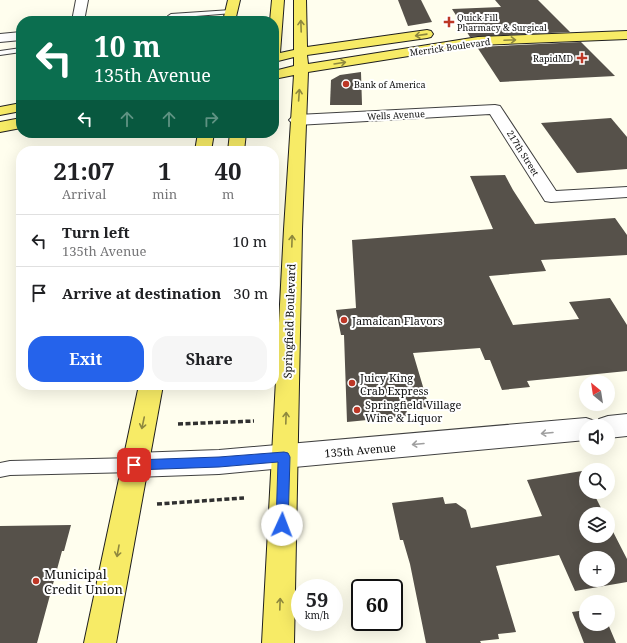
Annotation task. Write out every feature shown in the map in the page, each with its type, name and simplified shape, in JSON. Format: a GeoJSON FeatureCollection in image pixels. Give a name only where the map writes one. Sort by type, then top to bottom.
{"type":"FeatureCollection","features":[{"type":"Feature","properties":{"kind":"main road"},"geometry":{"type":"LineString","coordinates":[[230,16],[234,0]]}},
{"type":"Feature","properties":{"kind":"main road"},"geometry":{"type":"LineString","coordinates":[[277,16],[278,0]]}},
{"type":"Feature","properties":{"kind":"main road","name":"Springfield Boulevard"},"geometry":{"type":"LineString","coordinates":[[278,643],[297,120],[301,69],[300,0]]}},
{"type":"Feature","properties":{"kind":"main road","name":"Merrick Boulevard"},"geometry":{"type":"LineString","coordinates":[[279,58],[301,52],[438,33]]}},
{"type":"Feature","properties":{"kind":"main road","name":"Merrick Boulevard"},"geometry":{"type":"LineString","coordinates":[[279,74],[301,69],[478,41],[627,35]]}},
{"type":"Feature","properties":{"kind":"main road"},"geometry":{"type":"LineString","coordinates":[[279,63],[301,69]]}},
{"type":"Feature","properties":{"kind":"main road"},"geometry":{"type":"LineString","coordinates":[[0,111],[16,108]]}},
{"type":"Feature","properties":{"kind":"main road"},"geometry":{"type":"LineString","coordinates":[[0,127],[16,124]]}},
{"type":"Feature","properties":{"kind":"main road"},"geometry":{"type":"LineString","coordinates":[[279,290],[290,308]]}},
{"type":"Feature","properties":{"kind":"main road"},"geometry":{"type":"LineString","coordinates":[[100,643],[150,390]]}},
{"type":"Feature","properties":{"kind":"street"},"geometry":{"type":"LineString","coordinates":[[79,16],[82,0]]}},
{"type":"Feature","properties":{"kind":"street"},"geometry":{"type":"LineString","coordinates":[[0,38],[16,36]]}},
{"type":"Feature","properties":{"kind":"street","name":"Wells Avenue"},"geometry":{"type":"LineString","coordinates":[[297,120],[495,109]]}},
{"type":"Feature","properties":{"kind":"street","name":"217th Street"},"geometry":{"type":"LineString","coordinates":[[495,109],[551,197],[627,192]]}},
{"type":"Feature","properties":{"kind":"street"},"geometry":{"type":"LineString","coordinates":[[615,426],[627,425]]}},
{"type":"Feature","properties":{"kind":"street","name":"135th Avenue"},"geometry":{"type":"LineString","coordinates":[[134,465],[219,462],[284,457],[579,430]]}},
{"type":"Feature","properties":{"kind":"lane"},"geometry":{"type":"LineString","coordinates":[[171,16],[230,16]]}},
{"type":"Feature","properties":{"kind":"lane"},"geometry":{"type":"LineString","coordinates":[[0,53],[16,51]]}},
{"type":"Feature","properties":{"kind":"lane"},"geometry":{"type":"LineString","coordinates":[[0,470],[10,468],[134,465]]}},
{"type":"Feature","properties":{"kind":"path"},"geometry":{"type":"LineString","coordinates":[[178,424],[254,421]]}},
{"type":"Feature","properties":{"kind":"path"},"geometry":{"type":"LineString","coordinates":[[153,504],[244,498]]}},
{"type":"Feature","properties":{"kind":"building"},"geometry":{"type":"Polygon","coordinates":[[[398,0],[421,0],[432,22],[408,26],[398,0]]]}},
{"type":"Feature","properties":{"kind":"building"},"geometry":{"type":"Polygon","coordinates":[[[495,0],[538,0],[570,32],[470,37],[452,9],[501,7],[495,0]]]}},
{"type":"Feature","properties":{"kind":"building"},"geometry":{"type":"Polygon","coordinates":[[[581,42],[615,76],[500,82],[477,47],[581,42]]]}},
{"type":"Feature","properties":{"kind":"building","name":"Bank of America"},"geometry":{"type":"Polygon","coordinates":[[[361,72],[362,105],[330,105],[331,80],[340,75],[361,72]]]}},
{"type":"Feature","properties":{"kind":"building"},"geometry":{"type":"Polygon","coordinates":[[[611,118],[627,137],[627,169],[577,173],[541,123],[611,118]]]}},
{"type":"Feature","properties":{"kind":"building"},"geometry":{"type":"Polygon","coordinates":[[[505,175],[535,224],[615,218],[627,235],[627,255],[541,260],[546,271],[489,276],[513,325],[579,319],[569,302],[610,298],[627,325],[627,371],[527,381],[530,387],[502,390],[490,360],[485,360],[480,348],[413,353],[429,407],[406,409],[408,416],[347,422],[344,335],[341,335],[336,310],[356,308],[352,240],[493,229],[470,176],[505,175]]]}},
{"type":"Feature","properties":{"kind":"building"},"geometry":{"type":"Polygon","coordinates":[[[579,471],[579,499],[596,499],[600,507],[579,507],[579,543],[615,543],[615,536],[627,559],[627,582],[615,584],[615,551],[579,551],[579,587],[598,587],[575,591],[559,555],[496,566],[516,632],[498,634],[499,639],[480,641],[481,643],[426,643],[410,564],[403,540],[400,540],[392,503],[443,497],[445,504],[456,503],[466,510],[471,528],[542,516],[527,480],[579,471]]]}},
{"type":"Feature","properties":{"kind":"building"},"geometry":{"type":"Polygon","coordinates":[[[71,525],[64,551],[62,551],[37,643],[0,643],[0,526],[71,525]]]}},
{"type":"Feature","properties":{"kind":"building"},"geometry":{"type":"Polygon","coordinates":[[[579,611],[579,630],[572,612],[579,611]]]}},
{"type":"Feature","properties":{"kind":"building"},"geometry":{"type":"Polygon","coordinates":[[[579,631],[611,631],[616,643],[584,643],[579,631]]]}},
{"type":"Feature","properties":{"kind":"place","name":"Quick Fill Pharmacy & Surgical"},"geometry":{"type":"Point","coordinates":[449,22]}},
{"type":"Feature","properties":{"kind":"place","name":"RapidMD"},"geometry":{"type":"Point","coordinates":[582,58]}},
{"type":"Feature","properties":{"kind":"place","name":"Bank of America"},"geometry":{"type":"Point","coordinates":[346,84]}},
{"type":"Feature","properties":{"kind":"place","name":"Jamaican Flavors"},"geometry":{"type":"Point","coordinates":[344,320]}},
{"type":"Feature","properties":{"kind":"place","name":"Juicy King Crab Express"},"geometry":{"type":"Point","coordinates":[352,383]}},
{"type":"Feature","properties":{"kind":"place","name":"Springfield Village Wine & Liquor"},"geometry":{"type":"Point","coordinates":[357,410]}},
{"type":"Feature","properties":{"kind":"place","name":"Municipal Credit Union"},"geometry":{"type":"Point","coordinates":[36,581]}},
{"type":"Feature","properties":{"kind":"route"},"geometry":{"type":"LineString","coordinates":[[134,465],[219,462],[284,457],[282,525]]}}]}
